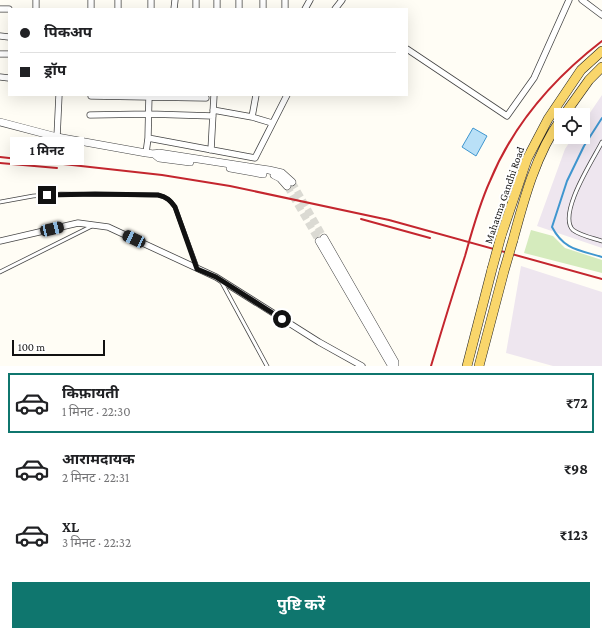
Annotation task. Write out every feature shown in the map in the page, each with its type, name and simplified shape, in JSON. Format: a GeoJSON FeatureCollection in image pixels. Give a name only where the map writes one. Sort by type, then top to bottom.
{"type":"FeatureCollection","features":[{"type":"Feature","properties":{"kind":"main road","name":"Mahatma Gandhi Road"},"geometry":{"type":"LineString","coordinates":[[467,366],[505,222],[527,159],[548,119],[581,70],[602,51]]}},
{"type":"Feature","properties":{"kind":"main road"},"geometry":{"type":"LineString","coordinates":[[569,108],[589,80],[602,67]]}},
{"type":"Feature","properties":{"kind":"main road","name":"Mahatma Gandhi Road"},"geometry":{"type":"LineString","coordinates":[[478,366],[513,240],[537,163],[554,129]]}},
{"type":"Feature","properties":{"kind":"street"},"geometry":{"type":"LineString","coordinates":[[335,8],[342,0]]}},
{"type":"Feature","properties":{"kind":"street"},"geometry":{"type":"LineString","coordinates":[[408,49],[507,116],[534,78],[569,0]]}},
{"type":"Feature","properties":{"kind":"street"},"geometry":{"type":"LineString","coordinates":[[582,0],[602,15]]}},
{"type":"Feature","properties":{"kind":"street"},"geometry":{"type":"LineString","coordinates":[[57,137],[59,96]]}},
{"type":"Feature","properties":{"kind":"street"},"geometry":{"type":"LineString","coordinates":[[91,96],[206,98]]}},
{"type":"Feature","properties":{"kind":"street"},"geometry":{"type":"LineString","coordinates":[[146,153],[148,138],[149,96]]}},
{"type":"Feature","properties":{"kind":"street"},"geometry":{"type":"LineString","coordinates":[[211,150],[214,96]]}},
{"type":"Feature","properties":{"kind":"street"},"geometry":{"type":"LineString","coordinates":[[252,117],[256,96]]}},
{"type":"Feature","properties":{"kind":"street"},"geometry":{"type":"LineString","coordinates":[[148,138],[255,158],[286,96]]}},
{"type":"Feature","properties":{"kind":"street"},"geometry":{"type":"LineString","coordinates":[[90,115],[213,113],[252,117],[272,123]]}},
{"type":"Feature","properties":{"kind":"street"},"geometry":{"type":"LineString","coordinates":[[0,122],[57,137],[154,154],[159,158],[275,176],[290,184]]}},
{"type":"Feature","properties":{"kind":"street"},"geometry":{"type":"LineString","coordinates":[[0,241],[78,223],[108,227],[221,281],[319,342],[362,366]]}},
{"type":"Feature","properties":{"kind":"street"},"geometry":{"type":"LineString","coordinates":[[322,239],[391,365],[394,366]]}},
{"type":"Feature","properties":{"kind":"lane"},"geometry":{"type":"LineString","coordinates":[[602,142],[574,195],[569,218],[572,229],[581,234],[602,241]]}},
{"type":"Feature","properties":{"kind":"lane"},"geometry":{"type":"LineString","coordinates":[[0,202],[33,196],[61,194],[158,195],[165,197],[175,207],[197,269]]}},
{"type":"Feature","properties":{"kind":"lane"},"geometry":{"type":"LineString","coordinates":[[0,272],[94,225]]}},
{"type":"Feature","properties":{"kind":"lane"},"geometry":{"type":"LineString","coordinates":[[221,281],[267,366]]}},
{"type":"Feature","properties":{"kind":"shaded area"},"geometry":{"type":"Polygon","coordinates":[[[602,95],[602,248],[537,226],[565,149],[568,144],[590,144],[590,113],[602,95]]]}},
{"type":"Feature","properties":{"kind":"shaded area"},"geometry":{"type":"Polygon","coordinates":[[[521,266],[602,292],[602,366],[553,366],[506,353],[521,266]]]}},
{"type":"Feature","properties":{"kind":"green space"},"geometry":{"type":"Polygon","coordinates":[[[531,230],[553,236],[565,248],[602,260],[602,273],[524,253],[531,230]]]}},
{"type":"Feature","properties":{"kind":"water"},"geometry":{"type":"Polygon","coordinates":[[[473,128],[487,136],[476,156],[462,147],[473,128]]]}},
{"type":"Feature","properties":{"kind":"waterway"},"geometry":{"type":"LineString","coordinates":[[602,118],[584,146],[567,181],[552,227],[557,235],[567,245],[602,257]]}},
{"type":"Feature","properties":{"kind":"tunnel"},"geometry":{"type":"LineString","coordinates":[[292,182],[324,238]]}},
{"type":"Feature","properties":{"kind":"tunnel"},"geometry":{"type":"LineString","coordinates":[[287,186],[319,241]]}},
{"type":"Feature","properties":{"kind":"railway"},"geometry":{"type":"LineString","coordinates":[[431,366],[479,209],[499,160],[510,141],[537,104],[567,71],[602,41]]}},
{"type":"Feature","properties":{"kind":"railway"},"geometry":{"type":"LineString","coordinates":[[0,157],[162,175],[230,186],[389,220],[602,279]]}},
{"type":"Feature","properties":{"kind":"railway"},"geometry":{"type":"LineString","coordinates":[[0,163],[57,168]]}},
{"type":"Feature","properties":{"kind":"railway"},"geometry":{"type":"LineString","coordinates":[[361,219],[430,238]]}},
{"type":"Feature","properties":{"kind":"route"},"geometry":{"type":"LineString","coordinates":[[47,195],[158,195],[165,197],[175,207],[197,269],[216,277],[282,319]]}}]}
